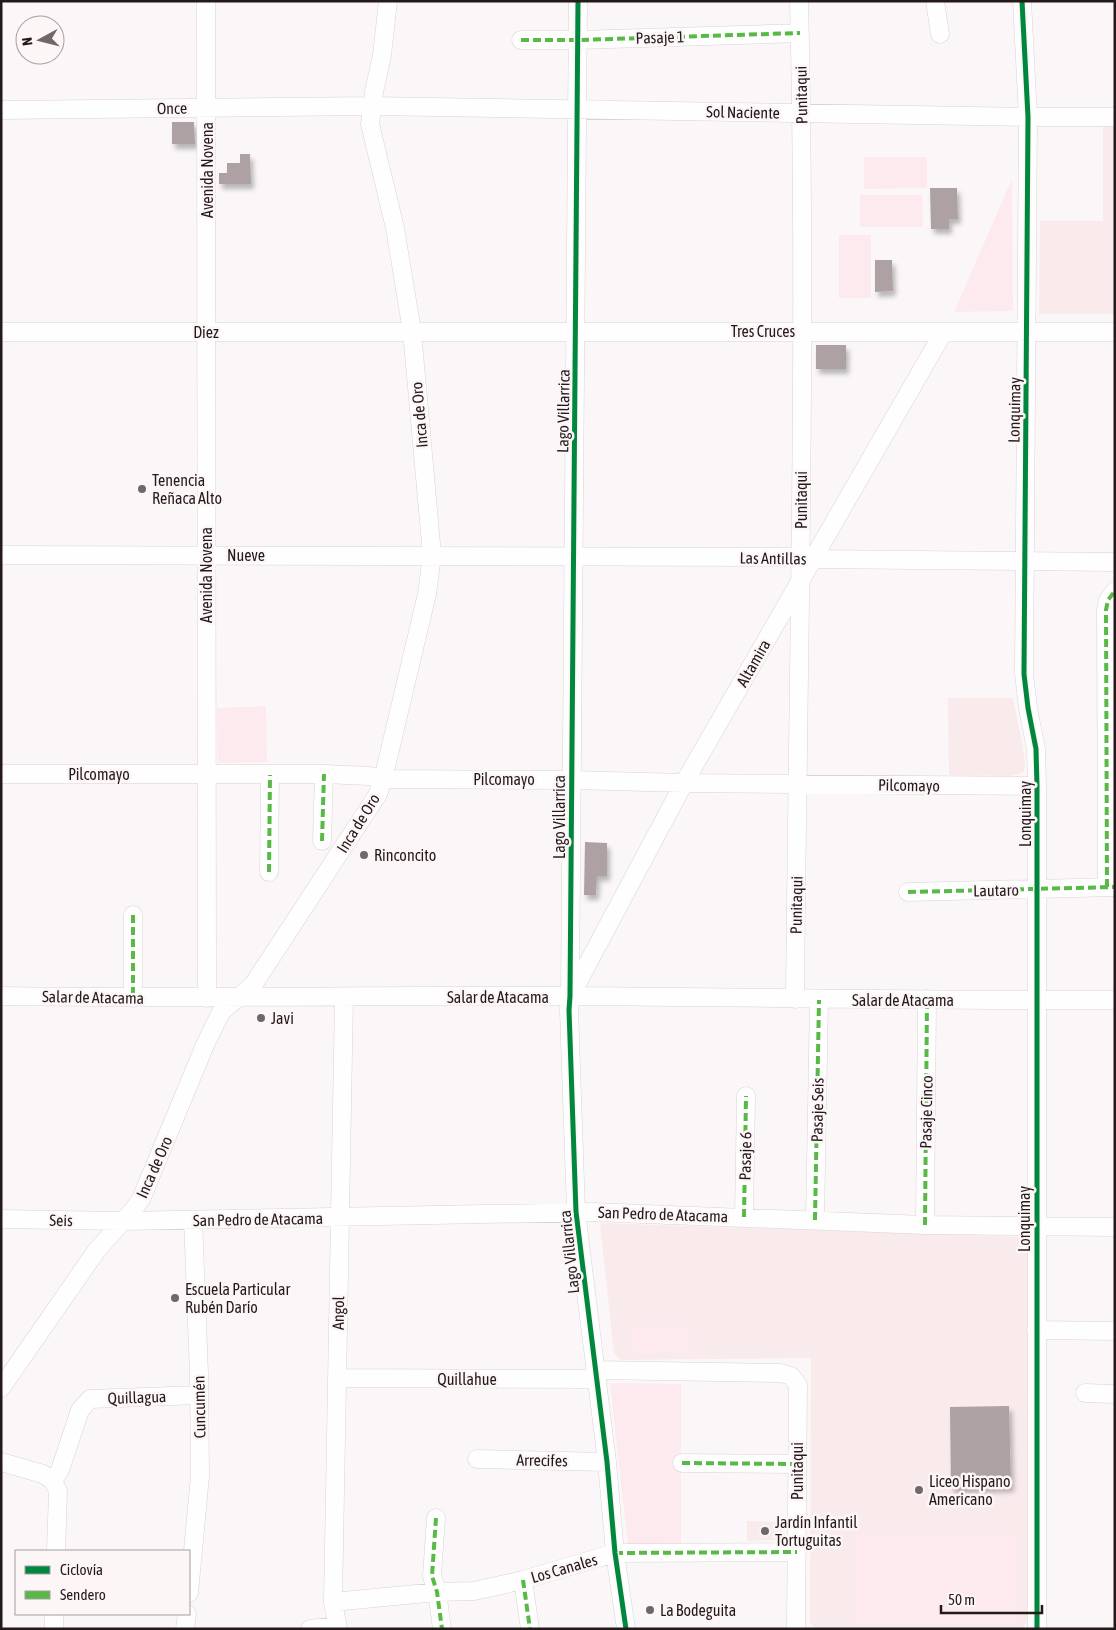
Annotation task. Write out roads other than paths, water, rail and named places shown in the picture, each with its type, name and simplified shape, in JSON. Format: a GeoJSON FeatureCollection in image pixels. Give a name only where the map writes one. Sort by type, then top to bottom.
{"type":"FeatureCollection","features":[{"type":"Feature","properties":{"kind":"street","name":"Avenida Novena"},"geometry":{"type":"LineString","coordinates":[[206,1],[207,998]]}},
{"type":"Feature","properties":{"kind":"street","name":"Inca de Oro"},"geometry":{"type":"LineString","coordinates":[[1,1388],[97,1250],[141,1199],[204,1045],[221,1012],[253,985],[378,794],[426,594],[432,555],[412,332],[396,228],[370,124],[382,55],[388,1]]}},
{"type":"Feature","properties":{"kind":"street","name":"Lago Villarrica"},"geometry":{"type":"LineString","coordinates":[[578,1],[569,1010],[576,1212],[607,1462],[615,1553],[626,1629]]}},
{"type":"Feature","properties":{"kind":"street","name":"Punitaqui"},"geometry":{"type":"LineString","coordinates":[[795,999],[800,581],[806,558],[802,331],[802,112],[799,1]]}},
{"type":"Feature","properties":{"kind":"street"},"geometry":{"type":"LineString","coordinates":[[935,1],[940,34]]}},
{"type":"Feature","properties":{"kind":"street","name":"Lonquimay"},"geometry":{"type":"LineString","coordinates":[[1022,1],[1028,117],[1028,331],[1024,674],[1036,749],[1037,786],[1037,1629]]}},
{"type":"Feature","properties":{"kind":"street","name":"Pasaje 1"},"geometry":{"type":"LineString","coordinates":[[521,40],[800,33]]}},
{"type":"Feature","properties":{"kind":"street","name":"Once"},"geometry":{"type":"LineString","coordinates":[[1,110],[372,106]]}},
{"type":"Feature","properties":{"kind":"street","name":"Sol Naciente"},"geometry":{"type":"LineString","coordinates":[[372,106],[1028,117],[1115,116]]}},
{"type":"Feature","properties":{"kind":"street","name":"Diez"},"geometry":{"type":"LineString","coordinates":[[1,332],[412,332]]}},
{"type":"Feature","properties":{"kind":"street","name":"Tres Cruces"},"geometry":{"type":"LineString","coordinates":[[412,332],[1115,332]]}},
{"type":"Feature","properties":{"kind":"street"},"geometry":{"type":"LineString","coordinates":[[806,558],[943,333]]}},
{"type":"Feature","properties":{"kind":"street","name":"Nueve"},"geometry":{"type":"LineString","coordinates":[[1,555],[432,555]]}},
{"type":"Feature","properties":{"kind":"street","name":"Las Antillas"},"geometry":{"type":"LineString","coordinates":[[432,555],[573,558],[806,558],[1115,562]]}},
{"type":"Feature","properties":{"kind":"street","name":"Altamira"},"geometry":{"type":"LineString","coordinates":[[570,996],[684,783],[800,581]]}},
{"type":"Feature","properties":{"kind":"street"},"geometry":{"type":"LineString","coordinates":[[1111,887],[1106,610],[1108,600],[1115,591]]}},
{"type":"Feature","properties":{"kind":"street","name":"Pilcomayo"},"geometry":{"type":"LineString","coordinates":[[1,774],[324,774],[369,776],[382,779],[1037,786]]}},
{"type":"Feature","properties":{"kind":"street"},"geometry":{"type":"LineString","coordinates":[[322,841],[324,774]]}},
{"type":"Feature","properties":{"kind":"street"},"geometry":{"type":"LineString","coordinates":[[268,872],[270,775]]}},
{"type":"Feature","properties":{"kind":"street","name":"Lautaro"},"geometry":{"type":"LineString","coordinates":[[908,892],[1111,887]]}},
{"type":"Feature","properties":{"kind":"street"},"geometry":{"type":"LineString","coordinates":[[133,915],[133,998]]}},
{"type":"Feature","properties":{"kind":"street","name":"Salar de Atacama"},"geometry":{"type":"LineString","coordinates":[[1,996],[239,998],[570,996],[819,1000],[1115,1000]]}},
{"type":"Feature","properties":{"kind":"street","name":"Angol"},"geometry":{"type":"LineString","coordinates":[[338,1627],[333,1602],[344,997]]}},
{"type":"Feature","properties":{"kind":"street","name":"Pasaje Cinco"},"geometry":{"type":"LineString","coordinates":[[925,1225],[927,999]]}},
{"type":"Feature","properties":{"kind":"street","name":"Pasaje Seis"},"geometry":{"type":"LineString","coordinates":[[815,1220],[819,1000]]}},
{"type":"Feature","properties":{"kind":"street","name":"Pasaje 6"},"geometry":{"type":"LineString","coordinates":[[744,1217],[746,1096]]}},
{"type":"Feature","properties":{"kind":"street","name":"San Pedro de Atacama"},"geometry":{"type":"LineString","coordinates":[[122,1222],[576,1212],[651,1213],[925,1225],[1115,1227]]}},
{"type":"Feature","properties":{"kind":"street","name":"Seis"},"geometry":{"type":"LineString","coordinates":[[1,1219],[122,1222]]}},
{"type":"Feature","properties":{"kind":"street","name":"Cuncumén"},"geometry":{"type":"LineString","coordinates":[[190,1582],[200,1476],[194,1220]]}},
{"type":"Feature","properties":{"kind":"street"},"geometry":{"type":"LineString","coordinates":[[1036,1330],[1115,1331]]}},
{"type":"Feature","properties":{"kind":"street","name":"Quillahue"},"geometry":{"type":"LineString","coordinates":[[337,1378],[781,1373],[791,1376]]}},
{"type":"Feature","properties":{"kind":"street","name":"Punitaqui"},"geometry":{"type":"LineString","coordinates":[[791,1376],[798,1385],[796,1629]]}},
{"type":"Feature","properties":{"kind":"street"},"geometry":{"type":"LineString","coordinates":[[1085,1393],[1115,1394]]}},
{"type":"Feature","properties":{"kind":"street","name":"Quillagua"},"geometry":{"type":"LineString","coordinates":[[53,1481],[60,1470],[80,1410],[90,1398],[199,1395]]}},
{"type":"Feature","properties":{"kind":"street","name":"Arrecifes"},"geometry":{"type":"LineString","coordinates":[[478,1459],[607,1462]]}},
{"type":"Feature","properties":{"kind":"street"},"geometry":{"type":"LineString","coordinates":[[1,1462],[43,1474],[53,1481],[58,1491],[56,1550]]}},
{"type":"Feature","properties":{"kind":"street"},"geometry":{"type":"LineString","coordinates":[[682,1463],[797,1464]]}},
{"type":"Feature","properties":{"kind":"street"},"geometry":{"type":"LineString","coordinates":[[436,1518],[432,1576],[442,1629]]}},
{"type":"Feature","properties":{"kind":"street","name":"Los Canales"},"geometry":{"type":"LineString","coordinates":[[333,1602],[436,1592],[474,1591],[524,1580],[615,1553],[797,1552]]}},
{"type":"Feature","properties":{"kind":"street"},"geometry":{"type":"LineString","coordinates":[[524,1580],[530,1629]]}},
{"type":"Feature","properties":{"kind":"street"},"geometry":{"type":"LineString","coordinates":[[54,1615],[54,1629]]}},
{"type":"Feature","properties":{"kind":"street"},"geometry":{"type":"LineString","coordinates":[[185,1629],[187,1615]]}},
{"type":"Feature","properties":{"kind":"street"},"geometry":{"type":"LineString","coordinates":[[310,1629],[338,1627]]}},
{"type":"Feature","properties":{"kind":"place","name":"Tenencia Reñaca Alto"},"geometry":{"type":"Point","coordinates":[142,489]}},
{"type":"Feature","properties":{"kind":"place","name":"Rinconcito"},"geometry":{"type":"Point","coordinates":[364,855]}},
{"type":"Feature","properties":{"kind":"place","name":"Javi"},"geometry":{"type":"Point","coordinates":[261,1018]}},
{"type":"Feature","properties":{"kind":"place","name":"Escuela Particular Rubén Darío"},"geometry":{"type":"Point","coordinates":[175,1298]}},
{"type":"Feature","properties":{"kind":"place","name":"Liceo Hispano Americano"},"geometry":{"type":"Point","coordinates":[919,1490]}},
{"type":"Feature","properties":{"kind":"place","name":"Jardín Infantil Tortuguitas"},"geometry":{"type":"Point","coordinates":[765,1531]}},
{"type":"Feature","properties":{"kind":"place","name":"La Bodeguita"},"geometry":{"type":"Point","coordinates":[650,1610]}}]}
